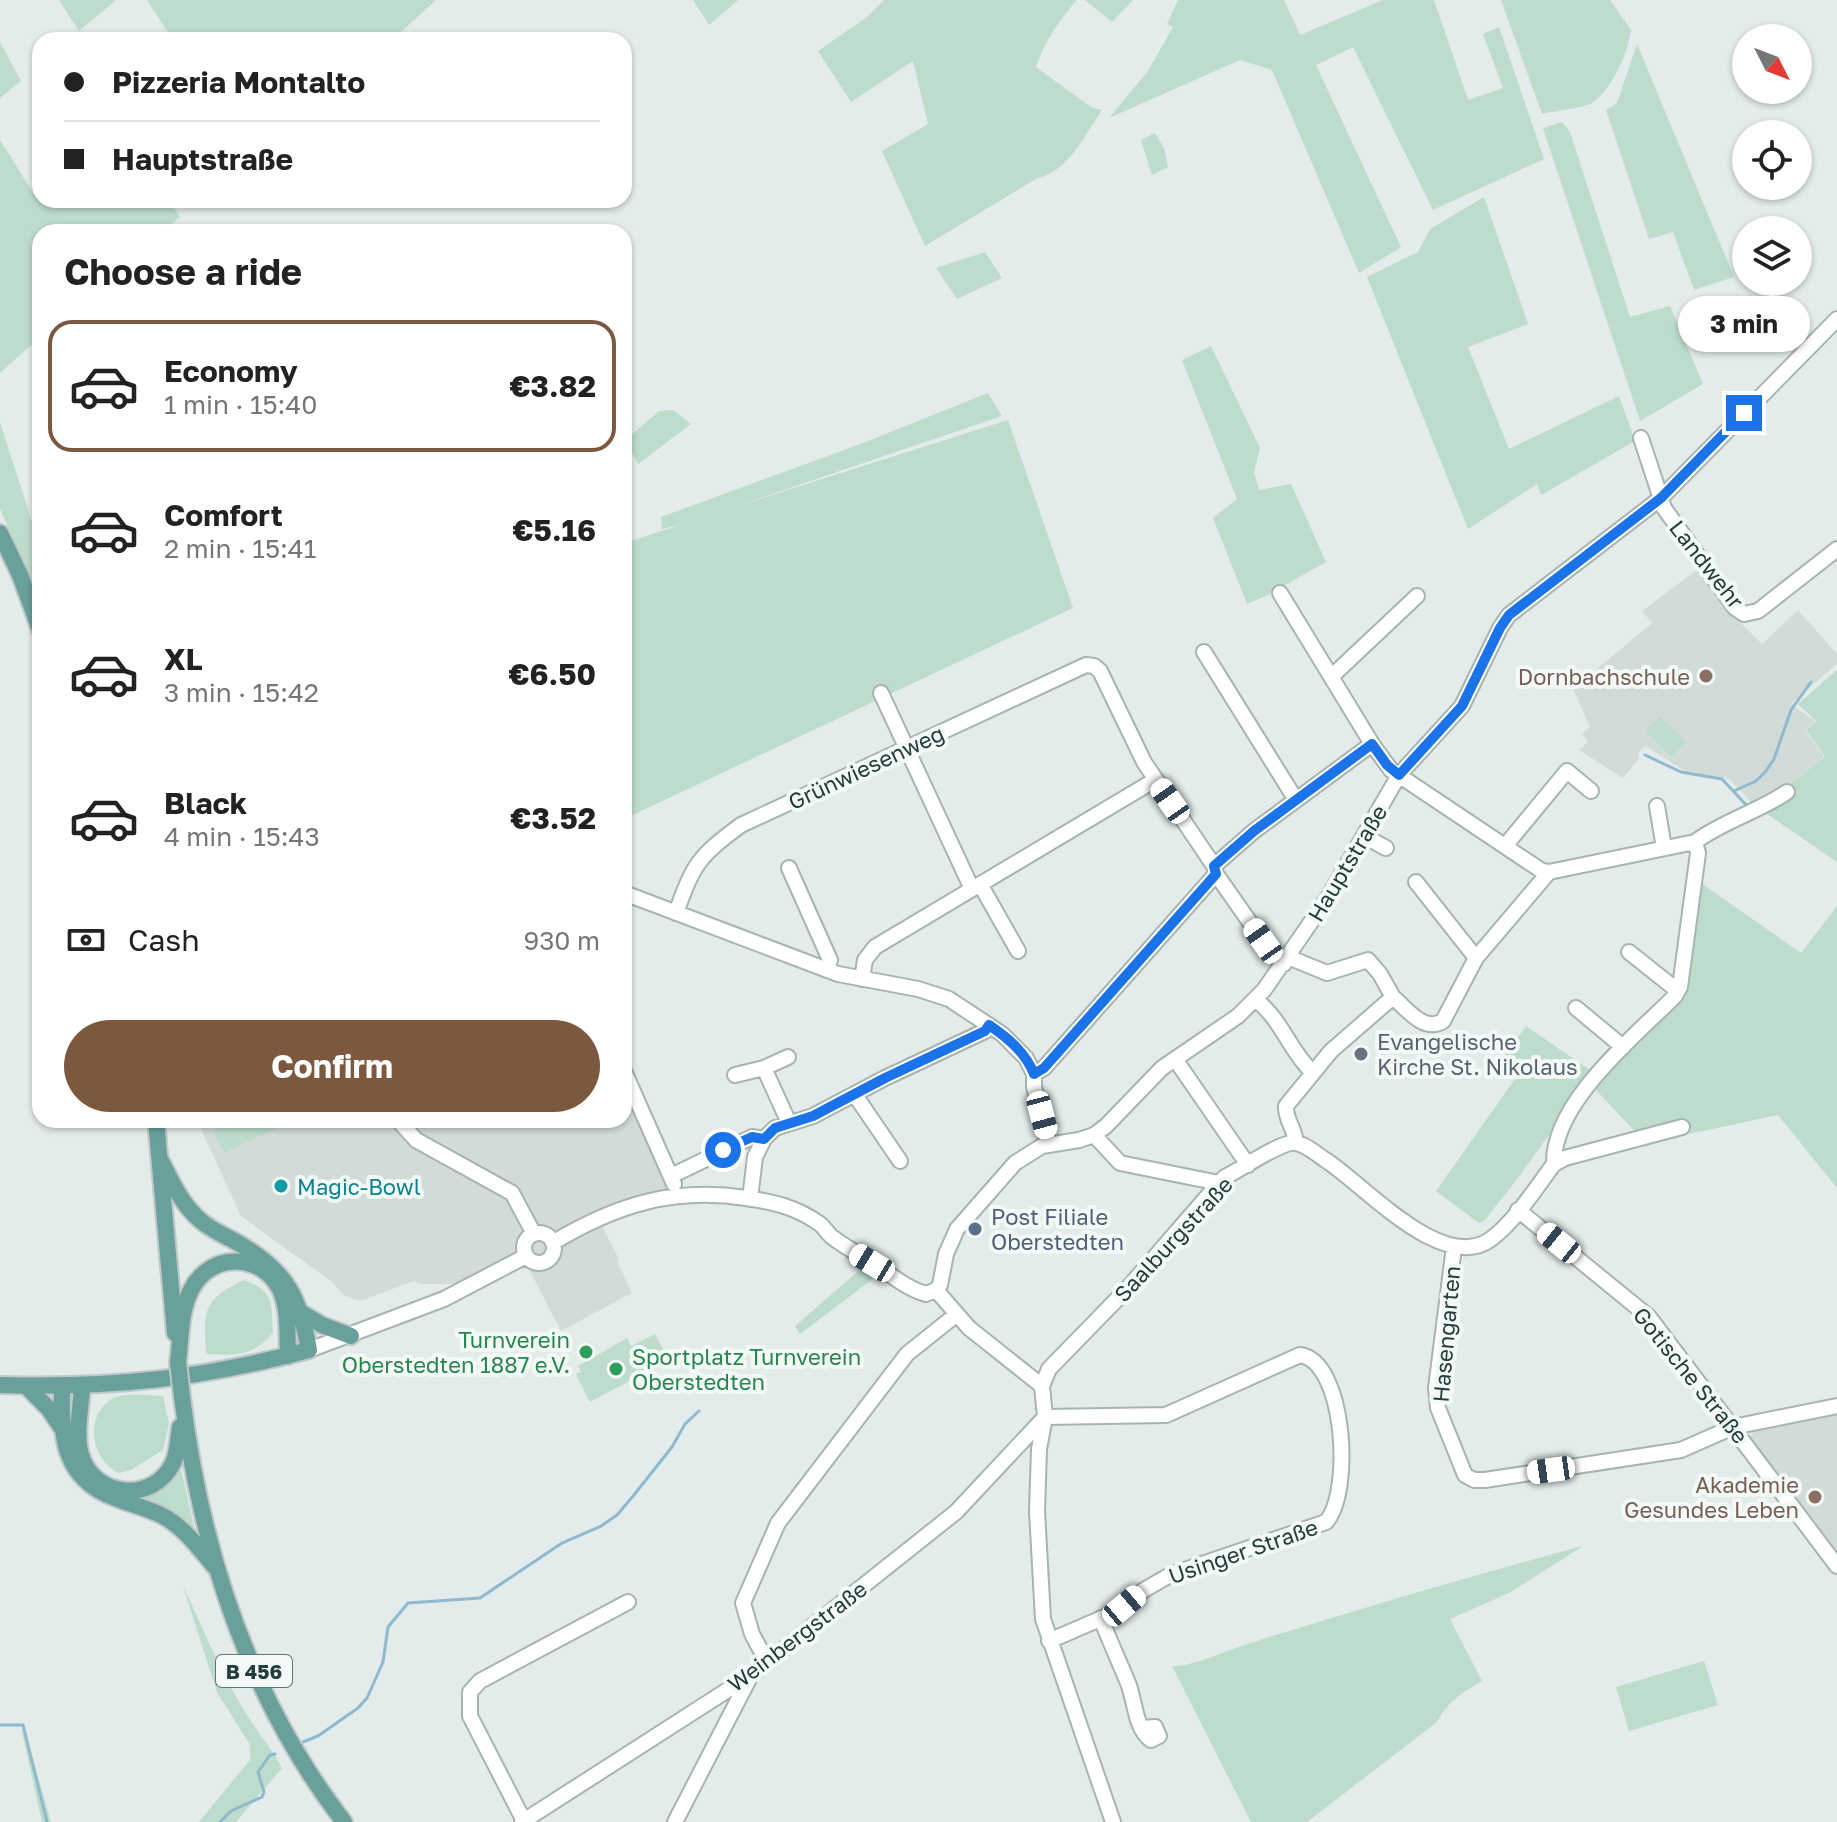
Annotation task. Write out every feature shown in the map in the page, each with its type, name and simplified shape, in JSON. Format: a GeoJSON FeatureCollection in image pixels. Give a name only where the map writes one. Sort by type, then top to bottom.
{"type":"FeatureCollection","features":[{"type":"Feature","properties":{"kind":"main road"},"geometry":{"type":"LineString","coordinates":[[0,533],[32,608]]}},
{"type":"Feature","properties":{"kind":"main road","name":"B 456"},"geometry":{"type":"LineString","coordinates":[[157,1128],[182,1397],[194,1476],[218,1571],[245,1651],[282,1728],[344,1822]]}},
{"type":"Feature","properties":{"kind":"main road"},"geometry":{"type":"LineString","coordinates":[[0,1385],[82,1387],[163,1381],[309,1350],[302,1313],[289,1287],[273,1266],[218,1233],[190,1210],[160,1159]]}},
{"type":"Feature","properties":{"kind":"main road"},"geometry":{"type":"LineString","coordinates":[[178,1362],[184,1311],[190,1291],[209,1268],[233,1261],[257,1265],[282,1293],[288,1356]]}},
{"type":"Feature","properties":{"kind":"main road"},"geometry":{"type":"LineString","coordinates":[[302,1313],[351,1336]]}},
{"type":"Feature","properties":{"kind":"main road"},"geometry":{"type":"LineString","coordinates":[[26,1386],[49,1409],[61,1427]]}},
{"type":"Feature","properties":{"kind":"main road"},"geometry":{"type":"LineString","coordinates":[[62,1387],[61,1427],[69,1458],[87,1483],[175,1523],[218,1571]]}},
{"type":"Feature","properties":{"kind":"main road"},"geometry":{"type":"LineString","coordinates":[[82,1387],[79,1439],[86,1466],[104,1485],[130,1492],[155,1484],[174,1462],[182,1397]]}},
{"type":"Feature","properties":{"kind":"street","name":"Hauptstraße"},"geometry":{"type":"LineString","coordinates":[[1094,1135],[1175,1059],[1238,1016],[1286,961],[1399,775],[1462,706],[1509,615],[1661,498],[1837,319]]}},
{"type":"Feature","properties":{"kind":"street"},"geometry":{"type":"LineString","coordinates":[[1641,438],[1661,498]]}},
{"type":"Feature","properties":{"kind":"street","name":"Landwehr"},"geometry":{"type":"LineString","coordinates":[[1661,498],[1664,508],[1735,608],[1744,614],[1758,611],[1837,549]]}},
{"type":"Feature","properties":{"kind":"street"},"geometry":{"type":"LineString","coordinates":[[1280,593],[1387,765],[1542,871],[1695,842],[1787,792]]}},
{"type":"Feature","properties":{"kind":"street"},"geometry":{"type":"LineString","coordinates":[[1331,677],[1417,596]]}},
{"type":"Feature","properties":{"kind":"street"},"geometry":{"type":"LineString","coordinates":[[1204,652],[1296,800]]}},
{"type":"Feature","properties":{"kind":"street","name":"Grünwiesenweg"},"geometry":{"type":"LineString","coordinates":[[676,913],[685,884],[698,861],[741,825],[1086,665],[1100,671],[1155,780]]}},
{"type":"Feature","properties":{"kind":"street"},"geometry":{"type":"LineString","coordinates":[[881,693],[976,886],[1018,951]]}},
{"type":"Feature","properties":{"kind":"street"},"geometry":{"type":"LineString","coordinates":[[1034,1074],[1051,1060],[1215,870],[1296,800],[1372,744]]}},
{"type":"Feature","properties":{"kind":"street"},"geometry":{"type":"LineString","coordinates":[[1505,846],[1567,771],[1591,791]]}},
{"type":"Feature","properties":{"kind":"street"},"geometry":{"type":"LineString","coordinates":[[862,979],[865,960],[875,947],[1155,780],[1263,941],[1286,961],[1327,973],[1368,960],[1393,997],[1427,1025],[1443,1021],[1476,958],[1549,872]]}},
{"type":"Feature","properties":{"kind":"street"},"geometry":{"type":"LineString","coordinates":[[1657,806],[1664,848]]}},
{"type":"Feature","properties":{"kind":"street"},"geometry":{"type":"LineString","coordinates":[[1364,836],[1386,848]]}},
{"type":"Feature","properties":{"kind":"street"},"geometry":{"type":"LineString","coordinates":[[1554,1164],[1565,1119],[1599,1074],[1678,991],[1682,982],[1698,853],[1695,842]]}},
{"type":"Feature","properties":{"kind":"street"},"geometry":{"type":"LineString","coordinates":[[789,868],[830,960],[827,970]]}},
{"type":"Feature","properties":{"kind":"street"},"geometry":{"type":"LineString","coordinates":[[1416,882],[1476,958]]}},
{"type":"Feature","properties":{"kind":"street"},"geometry":{"type":"LineString","coordinates":[[632,896],[827,970],[940,995],[989,1025],[1026,1058],[1034,1074],[1034,1087],[1049,1144]]}},
{"type":"Feature","properties":{"kind":"street"},"geometry":{"type":"LineString","coordinates":[[1629,952],[1678,991]]}},
{"type":"Feature","properties":{"kind":"street"},"geometry":{"type":"LineString","coordinates":[[1393,997],[1344,1039],[1312,1072],[1286,1106],[1285,1115],[1293,1128],[1296,1143],[1339,1168],[1420,1233],[1454,1247],[1488,1242],[1554,1164],[1565,1158],[1682,1127]]}},
{"type":"Feature","properties":{"kind":"street"},"geometry":{"type":"LineString","coordinates":[[1255,999],[1275,1017],[1301,1060],[1312,1072]]}},
{"type":"Feature","properties":{"kind":"street"},"geometry":{"type":"LineString","coordinates":[[1576,1008],[1623,1047]]}},
{"type":"Feature","properties":{"kind":"street"},"geometry":{"type":"LineString","coordinates":[[750,1199],[755,1157],[764,1139],[775,1128],[813,1116],[985,1031],[989,1025]]}},
{"type":"Feature","properties":{"kind":"street"},"geometry":{"type":"LineString","coordinates":[[735,1075],[764,1068],[788,1057]]}},
{"type":"Feature","properties":{"kind":"street"},"geometry":{"type":"LineString","coordinates":[[1175,1059],[1248,1165]]}},
{"type":"Feature","properties":{"kind":"street"},"geometry":{"type":"LineString","coordinates":[[764,1068],[789,1123]]}},
{"type":"Feature","properties":{"kind":"street"},"geometry":{"type":"LineString","coordinates":[[632,1089],[678,1195]]}},
{"type":"Feature","properties":{"kind":"street"},"geometry":{"type":"LineString","coordinates":[[855,1095],[900,1161]]}},
{"type":"Feature","properties":{"kind":"street"},"geometry":{"type":"LineString","coordinates":[[405,1128],[416,1140],[506,1188],[517,1199],[534,1234]]}},
{"type":"Feature","properties":{"kind":"street"},"geometry":{"type":"LineString","coordinates":[[554,1242],[604,1215],[657,1198],[705,1193],[773,1201],[824,1227],[829,1235],[911,1288],[926,1294],[936,1290],[942,1279],[950,1242],[963,1220],[1015,1163],[1049,1144],[1094,1135],[1116,1160],[1219,1183]]}},
{"type":"Feature","properties":{"kind":"street"},"geometry":{"type":"LineString","coordinates":[[671,1176],[752,1137],[764,1139]]}},
{"type":"Feature","properties":{"kind":"street","name":"Saalburgstraße"},"geometry":{"type":"LineString","coordinates":[[1042,1386],[1049,1369],[1127,1289],[1219,1183],[1248,1165],[1296,1143]]}},
{"type":"Feature","properties":{"kind":"street","name":"Gotische Straße"},"geometry":{"type":"LineString","coordinates":[[1518,1210],[1649,1317],[1837,1566]]}},
{"type":"Feature","properties":{"kind":"street"},"geometry":{"type":"LineString","coordinates":[[534,1234],[546,1234],[554,1242],[552,1257],[545,1263],[535,1263],[526,1256],[524,1243],[534,1234]]}},
{"type":"Feature","properties":{"kind":"street","name":"Hasengarten"},"geometry":{"type":"LineString","coordinates":[[1454,1247],[1437,1396],[1443,1424],[1469,1478],[1485,1480],[1681,1450],[1733,1427]]}},
{"type":"Feature","properties":{"kind":"street"},"geometry":{"type":"LineString","coordinates":[[309,1350],[444,1299],[526,1256]]}},
{"type":"Feature","properties":{"kind":"street"},"geometry":{"type":"LineString","coordinates":[[936,1290],[969,1328],[1042,1386],[1045,1417],[1039,1449],[1037,1511],[1040,1598],[1049,1641],[1113,1822]]}},
{"type":"Feature","properties":{"kind":"street"},"geometry":{"type":"LineString","coordinates":[[767,1662],[752,1634],[743,1603],[778,1523],[907,1354],[957,1314]]}},
{"type":"Feature","properties":{"kind":"street","name":"Usinger Straße"},"geometry":{"type":"LineString","coordinates":[[1045,1417],[1166,1415],[1300,1355],[1318,1365],[1340,1423],[1342,1466],[1333,1512],[1326,1522],[1170,1575],[1124,1606],[1049,1641]]}},
{"type":"Feature","properties":{"kind":"street"},"geometry":{"type":"LineString","coordinates":[[1733,1427],[1837,1406]]}},
{"type":"Feature","properties":{"kind":"street","name":"Weinbergstraße"},"geometry":{"type":"LineString","coordinates":[[523,1822],[751,1675],[956,1512],[1045,1417]]}},
{"type":"Feature","properties":{"kind":"street"},"geometry":{"type":"LineString","coordinates":[[523,1822],[470,1716],[470,1692],[480,1681],[628,1602]]}},
{"type":"Feature","properties":{"kind":"street"},"geometry":{"type":"LineString","coordinates":[[1101,1618],[1143,1728]]}},
{"type":"Feature","properties":{"kind":"street"},"geometry":{"type":"LineString","coordinates":[[675,1822],[751,1675]]}},
{"type":"Feature","properties":{"kind":"shaded area","name":"Dornbachschule"},"geometry":{"type":"Polygon","coordinates":[[[1699,568],[1732,614],[1762,644],[1798,610],[1837,654],[1837,664],[1791,704],[1815,721],[1805,730],[1824,757],[1785,789],[1754,805],[1729,779],[1685,771],[1645,746],[1623,778],[1579,750],[1588,742],[1582,734],[1590,727],[1573,689],[1652,623],[1642,611],[1699,568]]]}},
{"type":"Feature","properties":{"kind":"shaded area"},"geometry":{"type":"Polygon","coordinates":[[[632,1089],[678,1195],[598,1218],[632,1293],[561,1331],[520,1252],[457,1284],[420,1284],[414,1281],[360,1301],[343,1295],[332,1282],[241,1216],[201,1129],[632,1128],[632,1089]]]}},
{"type":"Feature","properties":{"kind":"shaded area","name":"Akademie Gesundes Leben"},"geometry":{"type":"Polygon","coordinates":[[[1837,1413],[1837,1556],[1750,1438],[1753,1431],[1837,1413]]]}},
{"type":"Feature","properties":{"kind":"green space"},"geometry":{"type":"Polygon","coordinates":[[[59,0],[116,0],[79,31],[59,0]]]}},
{"type":"Feature","properties":{"kind":"green space"},"geometry":{"type":"Polygon","coordinates":[[[147,0],[436,0],[401,32],[168,32],[147,0]]]}},
{"type":"Feature","properties":{"kind":"green space"},"geometry":{"type":"Polygon","coordinates":[[[693,0],[738,0],[709,25],[693,0]]]}},
{"type":"Feature","properties":{"kind":"green space"},"geometry":{"type":"Polygon","coordinates":[[[884,0],[1077,0],[1053,31],[1036,67],[1091,107],[1102,110],[1075,151],[1058,168],[925,246],[882,151],[928,124],[913,61],[851,102],[818,51],[867,17],[884,0]]]}},
{"type":"Feature","properties":{"kind":"green space"},"geometry":{"type":"Polygon","coordinates":[[[1085,0],[1133,0],[1112,22],[1085,0]]]}},
{"type":"Feature","properties":{"kind":"green space"},"geometry":{"type":"Polygon","coordinates":[[[1178,0],[1284,0],[1300,35],[1383,0],[1434,0],[1468,100],[1503,88],[1483,34],[1499,27],[1544,159],[1433,210],[1353,47],[1316,65],[1401,247],[1359,273],[1272,70],[1240,60],[1109,118],[1148,71],[1173,27],[1167,24],[1178,0]]]}},
{"type":"Feature","properties":{"kind":"green space"},"geometry":{"type":"Polygon","coordinates":[[[1501,0],[1610,0],[1631,30],[1618,70],[1599,97],[1588,105],[1542,114],[1501,0]]]}},
{"type":"Feature","properties":{"kind":"green space"},"geometry":{"type":"Polygon","coordinates":[[[0,42],[21,81],[0,98],[0,42]]]}},
{"type":"Feature","properties":{"kind":"green space"},"geometry":{"type":"Polygon","coordinates":[[[1637,44],[1732,278],[1694,290],[1673,232],[1649,239],[1606,110],[1617,103],[1637,44]]]}},
{"type":"Feature","properties":{"kind":"green space"},"geometry":{"type":"Polygon","coordinates":[[[1562,122],[1570,132],[1630,317],[1670,306],[1703,384],[1640,421],[1543,128],[1562,122]]]}},
{"type":"Feature","properties":{"kind":"green space"},"geometry":{"type":"Polygon","coordinates":[[[1155,133],[1164,148],[1168,167],[1152,175],[1141,140],[1155,133]]]}},
{"type":"Feature","properties":{"kind":"green space"},"geometry":{"type":"Polygon","coordinates":[[[0,140],[32,191],[32,208],[174,208],[180,217],[172,224],[32,224],[32,344],[0,373],[0,140]]]}},
{"type":"Feature","properties":{"kind":"green space"},"geometry":{"type":"Polygon","coordinates":[[[1484,197],[1528,324],[1468,347],[1509,449],[1619,396],[1635,441],[1541,495],[1537,484],[1468,529],[1367,277],[1418,252],[1430,229],[1484,197]]]}},
{"type":"Feature","properties":{"kind":"green space"},"geometry":{"type":"Polygon","coordinates":[[[985,252],[1002,278],[957,299],[936,268],[985,252]]]}},
{"type":"Feature","properties":{"kind":"green space"},"geometry":{"type":"Polygon","coordinates":[[[1211,346],[1260,448],[1254,472],[1259,490],[1291,484],[1326,562],[1247,604],[1213,518],[1237,499],[1182,360],[1211,346]]]}},
{"type":"Feature","properties":{"kind":"green space"},"geometry":{"type":"Polygon","coordinates":[[[988,393],[1002,416],[740,505],[1008,420],[1073,608],[632,815],[632,541],[680,525],[662,529],[661,517],[863,443],[988,393]]]}},
{"type":"Feature","properties":{"kind":"green space"},"geometry":{"type":"Polygon","coordinates":[[[673,410],[691,424],[638,464],[632,453],[632,434],[659,411],[673,410]]]}},
{"type":"Feature","properties":{"kind":"green space"},"geometry":{"type":"Polygon","coordinates":[[[0,422],[32,522],[32,579],[0,509],[0,422]]]}},
{"type":"Feature","properties":{"kind":"green space"},"geometry":{"type":"Polygon","coordinates":[[[1837,670],[1837,862],[1754,805],[1772,798],[1825,757],[1806,730],[1816,721],[1798,704],[1837,670]]]}},
{"type":"Feature","properties":{"kind":"green space"},"geometry":{"type":"Polygon","coordinates":[[[1660,717],[1686,742],[1671,757],[1645,731],[1660,717]]]}},
{"type":"Feature","properties":{"kind":"green space"},"geometry":{"type":"Polygon","coordinates":[[[1688,874],[1801,953],[1837,906],[1837,1188],[1778,1115],[1646,1143],[1595,1089],[1621,1038],[1667,992],[1672,980],[1688,874]]]}},
{"type":"Feature","properties":{"kind":"green space"},"geometry":{"type":"Polygon","coordinates":[[[1526,1026],[1594,1073],[1515,1182],[1484,1221],[1479,1223],[1436,1191],[1520,1072],[1503,1058],[1526,1026]]]}},
{"type":"Feature","properties":{"kind":"green space"},"geometry":{"type":"Polygon","coordinates":[[[217,1128],[277,1128],[224,1153],[213,1130],[217,1128]]]}},
{"type":"Feature","properties":{"kind":"green space"},"geometry":{"type":"Polygon","coordinates":[[[862,1268],[874,1278],[800,1334],[795,1326],[862,1268]]]}},
{"type":"Feature","properties":{"kind":"green space"},"geometry":{"type":"Polygon","coordinates":[[[243,1280],[266,1293],[272,1313],[273,1333],[259,1346],[243,1353],[206,1354],[208,1308],[220,1294],[243,1280]]]}},
{"type":"Feature","properties":{"kind":"green space","name":"Sportplatz Turnverein Oberstedten"},"geometry":{"type":"Polygon","coordinates":[[[655,1334],[669,1360],[590,1402],[576,1374],[581,1372],[578,1366],[627,1338],[631,1346],[655,1334]]]}},
{"type":"Feature","properties":{"kind":"green space"},"geometry":{"type":"Polygon","coordinates":[[[137,1395],[163,1396],[169,1423],[163,1450],[131,1470],[119,1473],[102,1459],[97,1449],[94,1427],[97,1416],[112,1399],[137,1395]]]}},
{"type":"Feature","properties":{"kind":"green space"},"geometry":{"type":"Polygon","coordinates":[[[179,1461],[199,1548],[129,1502],[146,1497],[159,1488],[179,1461]]]}},
{"type":"Feature","properties":{"kind":"green space"},"geometry":{"type":"Polygon","coordinates":[[[1583,1546],[1509,1593],[1450,1619],[1482,1681],[1451,1703],[1437,1722],[1307,1822],[1251,1822],[1172,1666],[1197,1662],[1373,1606],[1583,1546]]]}},
{"type":"Feature","properties":{"kind":"green space"},"geometry":{"type":"Polygon","coordinates":[[[183,1586],[232,1688],[282,1768],[236,1822],[199,1822],[250,1760],[250,1745],[217,1692],[183,1586]]]}},
{"type":"Feature","properties":{"kind":"green space"},"geometry":{"type":"Polygon","coordinates":[[[1704,1661],[1718,1705],[1629,1731],[1616,1687],[1704,1661]]]}},
{"type":"Feature","properties":{"kind":"green space"},"geometry":{"type":"Polygon","coordinates":[[[23,1725],[51,1822],[42,1822],[23,1725]]]}},
{"type":"Feature","properties":{"kind":"waterway"},"geometry":{"type":"LineString","coordinates":[[1734,791],[1756,781],[1766,771],[1774,759],[1791,710],[1811,682]]}},
{"type":"Feature","properties":{"kind":"waterway"},"geometry":{"type":"LineString","coordinates":[[1645,755],[1681,772],[1722,779],[1748,807]]}},
{"type":"Feature","properties":{"kind":"waterway"},"geometry":{"type":"LineString","coordinates":[[303,1742],[318,1736],[367,1698],[383,1662],[388,1627],[408,1603],[480,1598],[562,1543],[601,1526],[617,1515],[672,1447],[685,1424],[699,1411]]}},
{"type":"Feature","properties":{"kind":"waterway"},"geometry":{"type":"LineString","coordinates":[[0,1725],[23,1725],[47,1822]]}},
{"type":"Feature","properties":{"kind":"waterway"},"geometry":{"type":"LineString","coordinates":[[220,1822],[231,1811],[262,1797],[264,1792],[258,1772],[270,1755],[275,1754]]}},
{"type":"Feature","properties":{"kind":"place","name":"Dornbachschule"},"geometry":{"type":"Point","coordinates":[1706,676]}},
{"type":"Feature","properties":{"kind":"place","name":"Evangelische Kirche St. Nikolaus"},"geometry":{"type":"Point","coordinates":[1361,1054]}},
{"type":"Feature","properties":{"kind":"place","name":"Magic-Bowl"},"geometry":{"type":"Point","coordinates":[281,1186]}},
{"type":"Feature","properties":{"kind":"place","name":"Post Filiale Oberstedten"},"geometry":{"type":"Point","coordinates":[975,1229]}},
{"type":"Feature","properties":{"kind":"place","name":"Turnverein Oberstedten 1887 e.V."},"geometry":{"type":"Point","coordinates":[586,1352]}},
{"type":"Feature","properties":{"kind":"place","name":"Sportplatz Turnverein Oberstedten"},"geometry":{"type":"Point","coordinates":[616,1369]}},
{"type":"Feature","properties":{"kind":"place","name":"Akademie Gesundes Leben"},"geometry":{"type":"Point","coordinates":[1815,1497]}},
{"type":"Feature","properties":{"kind":"route"},"geometry":{"type":"LineString","coordinates":[[723,1150],[752,1137],[764,1139],[779,1126],[813,1116],[985,1031],[989,1025],[1026,1058],[1034,1074],[1044,1068],[1216,874],[1214,866],[1254,831],[1372,744],[1391,770],[1399,775],[1462,706],[1504,620],[1661,498],[1744,413]]}}]}
